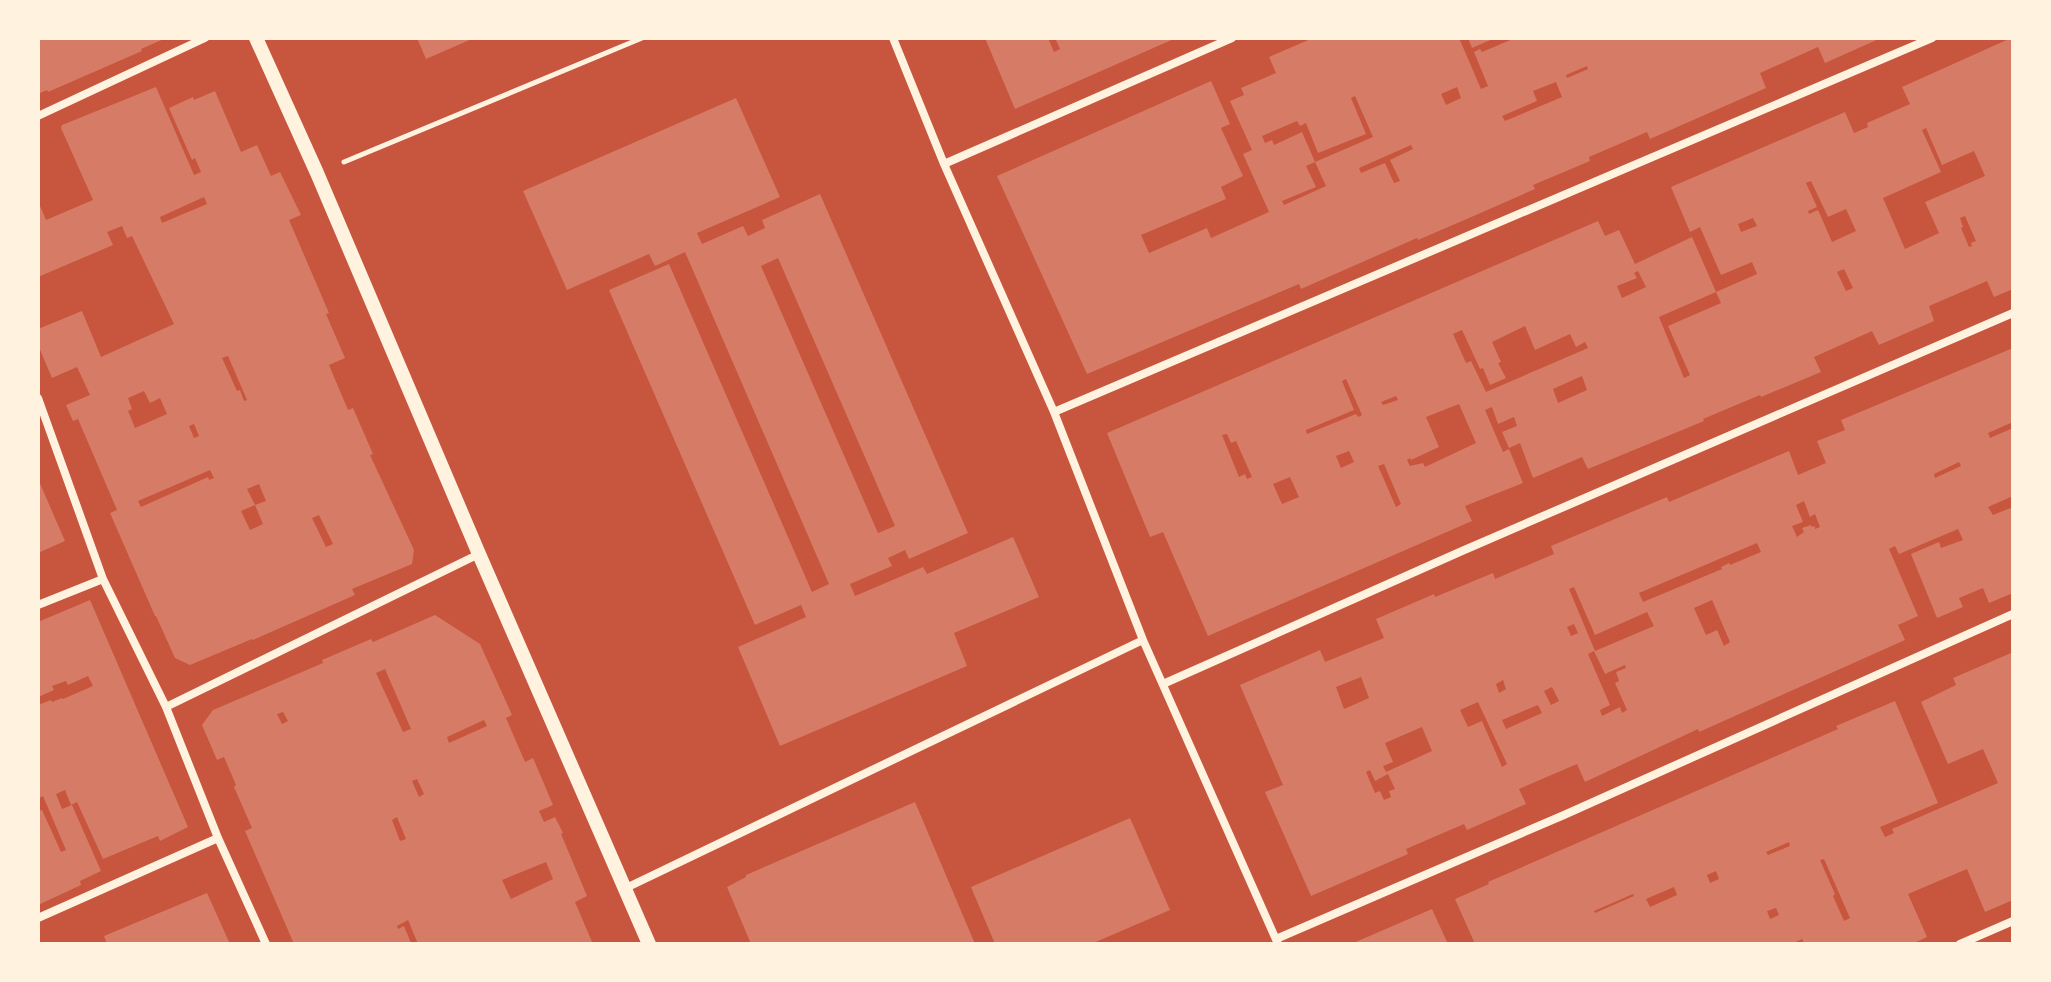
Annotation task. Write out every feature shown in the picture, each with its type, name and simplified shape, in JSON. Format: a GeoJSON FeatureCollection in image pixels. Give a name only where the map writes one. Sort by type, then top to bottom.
{"type":"FeatureCollection","features":[{"type":"Feature","properties":{"kind":"street"},"geometry":{"type":"LineString","coordinates":[[38,116],[205,38]]}},
{"type":"Feature","properties":{"kind":"street"},"geometry":{"type":"LineString","coordinates":[[256,38],[649,944]]}},
{"type":"Feature","properties":{"kind":"street"},"geometry":{"type":"LineString","coordinates":[[893,38],[944,164],[1054,412],[1143,640],[1277,942],[2013,614]]}},
{"type":"Feature","properties":{"kind":"street"},"geometry":{"type":"LineString","coordinates":[[944,164],[1232,38]]}},
{"type":"Feature","properties":{"kind":"street"},"geometry":{"type":"LineString","coordinates":[[1054,412],[1932,38]]}},
{"type":"Feature","properties":{"kind":"street"},"geometry":{"type":"LineString","coordinates":[[1163,684],[2013,313]]}},
{"type":"Feature","properties":{"kind":"street"},"geometry":{"type":"LineString","coordinates":[[38,398],[103,579],[166,707],[218,838],[266,944]]}},
{"type":"Feature","properties":{"kind":"street"},"geometry":{"type":"LineString","coordinates":[[166,707],[479,554]]}},
{"type":"Feature","properties":{"kind":"street"},"geometry":{"type":"LineString","coordinates":[[38,605],[103,579]]}},
{"type":"Feature","properties":{"kind":"street"},"geometry":{"type":"LineString","coordinates":[[626,888],[1143,640]]}},
{"type":"Feature","properties":{"kind":"street"},"geometry":{"type":"LineString","coordinates":[[38,918],[218,838]]}},
{"type":"Feature","properties":{"kind":"street"},"geometry":{"type":"LineString","coordinates":[[1960,944],[2013,921]]}},
{"type":"Feature","properties":{"kind":"path"},"geometry":{"type":"LineString","coordinates":[[317,173],[642,38]]}},
{"type":"Feature","properties":{"kind":"building"},"geometry":{"type":"Polygon","coordinates":[[[38,38],[166,38],[38,94],[38,38]]]}},
{"type":"Feature","properties":{"kind":"building"},"geometry":{"type":"Polygon","coordinates":[[[417,38],[474,38],[426,59],[417,38]]]}},
{"type":"Feature","properties":{"kind":"building"},"geometry":{"type":"Polygon","coordinates":[[[985,38],[1048,38],[1054,52],[1060,49],[1055,38],[1176,38],[1015,109],[985,38]]]}},
{"type":"Feature","properties":{"kind":"building"},"geometry":{"type":"Polygon","coordinates":[[[1313,38],[1459,38],[1481,89],[1488,86],[1474,52],[1480,49],[1482,52],[1515,38],[1881,38],[1825,63],[1818,47],[1760,73],[1766,88],[1650,139],[1647,132],[1589,157],[1590,161],[1533,185],[1535,189],[1476,215],[1301,289],[1299,284],[1087,374],[997,176],[1211,81],[1230,124],[1221,128],[1243,176],[1221,187],[1226,199],[1141,235],[1149,253],[1207,228],[1211,238],[1269,212],[1243,154],[1252,150],[1230,101],[1244,95],[1241,88],[1276,73],[1269,57],[1313,38]],[[1587,66],[1566,75],[1567,78],[1588,69],[1587,66]],[[1556,82],[1533,91],[1537,101],[1502,116],[1505,121],[1562,97],[1556,82]],[[1457,87],[1441,94],[1446,105],[1461,98],[1457,87]],[[1355,96],[1351,98],[1366,134],[1318,153],[1306,123],[1300,126],[1297,121],[1262,136],[1265,143],[1272,140],[1274,145],[1302,132],[1315,162],[1373,137],[1355,96]],[[1411,145],[1359,168],[1361,173],[1385,163],[1394,183],[1400,181],[1390,160],[1413,149],[1411,145]],[[1315,162],[1306,166],[1316,187],[1282,201],[1284,205],[1326,186],[1315,162]]]}},
{"type":"Feature","properties":{"kind":"building"},"geometry":{"type":"Polygon","coordinates":[[[1468,38],[1495,38],[1472,48],[1468,38]]]}},
{"type":"Feature","properties":{"kind":"building"},"geometry":{"type":"Polygon","coordinates":[[[2013,38],[2013,289],[1994,297],[1987,281],[1929,306],[1934,321],[1879,345],[1872,331],[1814,357],[1821,372],[1588,469],[1582,457],[1533,478],[1520,443],[1509,448],[1502,432],[1517,426],[1514,417],[1498,424],[1492,407],[1485,410],[1503,452],[1509,449],[1523,483],[1465,506],[1472,521],[1208,636],[1163,532],[1150,537],[1107,433],[1598,221],[1605,236],[1619,230],[1635,264],[1692,237],[1716,292],[1757,274],[1752,262],[1721,275],[1700,227],[1690,232],[1671,187],[1845,112],[1854,133],[1868,127],[1867,123],[1910,104],[1902,87],[2013,38]],[[1926,128],[1922,130],[1941,172],[1883,198],[1905,249],[1939,233],[1925,202],[1985,176],[1974,151],[1942,165],[1926,128]],[[1811,181],[1806,183],[1817,207],[1808,211],[1809,214],[1818,210],[1832,242],[1856,231],[1846,209],[1828,217],[1811,181]],[[1965,216],[1960,218],[1969,247],[1972,246],[1971,243],[1976,241],[1965,216]],[[1753,218],[1738,224],[1741,232],[1757,226],[1753,218]],[[1844,269],[1837,272],[1846,291],[1853,288],[1844,269]],[[1638,271],[1634,273],[1637,278],[1617,286],[1622,298],[1646,287],[1638,271]],[[1716,292],[1659,317],[1684,378],[1690,375],[1668,326],[1721,303],[1716,292]],[[1525,326],[1492,342],[1501,362],[1498,363],[1506,378],[1490,385],[1462,330],[1453,334],[1466,363],[1471,361],[1486,392],[1588,348],[1585,342],[1576,347],[1570,334],[1535,350],[1525,326]],[[1582,376],[1553,389],[1558,403],[1587,390],[1582,376]],[[1346,379],[1342,381],[1354,410],[1306,430],[1307,434],[1356,414],[1358,417],[1362,415],[1346,379]],[[1396,396],[1381,402],[1383,405],[1398,400],[1396,396]],[[1459,404],[1426,417],[1439,447],[1407,460],[1410,466],[1423,463],[1425,467],[1476,443],[1459,404]],[[1227,434],[1222,435],[1239,477],[1245,474],[1247,479],[1252,477],[1236,441],[1231,443],[1227,434]],[[1349,451],[1336,456],[1341,468],[1354,462],[1349,451]],[[1384,464],[1378,466],[1396,507],[1401,504],[1384,464]],[[1290,477],[1273,484],[1282,504],[1299,497],[1290,477]]]}},
{"type":"Feature","properties":{"kind":"building"},"geometry":{"type":"Polygon","coordinates":[[[156,87],[194,175],[201,172],[195,158],[192,160],[169,108],[215,91],[241,152],[257,145],[271,176],[280,172],[301,215],[289,220],[345,358],[329,365],[348,410],[353,408],[373,454],[370,455],[414,550],[412,564],[352,589],[355,595],[190,665],[175,658],[110,513],[117,510],[78,419],[73,421],[66,405],[90,395],[77,367],[52,378],[38,345],[38,329],[82,311],[101,357],[174,324],[132,236],[127,238],[122,226],[107,232],[113,245],[38,277],[38,201],[46,220],[93,200],[62,125],[156,87]],[[204,197],[160,217],[162,223],[207,204],[204,197]],[[228,356],[222,358],[237,391],[240,390],[244,401],[247,400],[228,356]],[[144,391],[128,398],[132,409],[128,411],[135,428],[167,414],[160,398],[150,403],[144,391]],[[194,424],[189,426],[194,438],[199,436],[194,424]],[[210,470],[138,501],[141,507],[208,477],[209,480],[214,478],[210,470]],[[259,484],[247,489],[255,505],[266,501],[259,484]],[[255,505],[241,511],[250,530],[263,524],[255,505]],[[319,515],[312,518],[326,547],[333,544],[319,515]]]}},
{"type":"Feature","properties":{"kind":"building"},"geometry":{"type":"Polygon","coordinates":[[[736,98],[780,197],[697,233],[702,244],[743,226],[748,236],[765,228],[762,220],[820,194],[968,533],[909,559],[905,550],[888,558],[892,566],[850,584],[855,596],[923,567],[927,574],[1013,537],[1039,597],[954,633],[967,666],[780,746],[738,647],[806,617],[801,605],[755,625],[609,290],[669,264],[812,592],[829,584],[685,252],[655,266],[649,254],[567,290],[523,191],[736,98]],[[778,258],[761,266],[878,533],[895,526],[778,258]]]}},
{"type":"Feature","properties":{"kind":"building"},"geometry":{"type":"Polygon","coordinates":[[[2013,348],[2013,422],[1988,433],[1990,438],[2013,428],[2013,496],[1988,507],[1993,515],[2013,507],[2013,593],[1989,603],[1983,588],[1959,598],[1963,607],[1937,618],[1911,554],[1939,542],[1941,548],[1963,540],[1958,529],[1899,554],[1895,546],[1889,549],[1918,616],[1898,625],[1905,640],[1699,732],[1698,729],[1585,782],[1577,764],[1519,789],[1526,804],[1467,830],[1464,824],[1406,849],[1408,854],[1311,896],[1265,792],[1283,785],[1240,685],[1320,650],[1325,662],[1384,638],[1376,619],[1493,573],[1495,579],[1554,554],[1551,546],[1667,497],[1669,502],[1789,451],[1798,475],[1826,463],[1817,441],[1845,430],[1841,420],[2013,348]],[[1959,462],[1934,474],[1935,478],[1961,466],[1959,462]],[[1804,501],[1796,505],[1803,522],[1792,526],[1797,537],[1804,532],[1802,528],[1811,525],[1815,529],[1820,527],[1815,514],[1810,517],[1804,501]],[[1757,543],[1639,593],[1643,602],[1722,569],[1729,563],[1761,552],[1757,543]],[[1574,587],[1569,589],[1595,651],[1654,626],[1647,612],[1595,635],[1574,587]],[[1712,600],[1694,608],[1706,635],[1717,630],[1724,646],[1730,642],[1712,600]],[[1574,624],[1567,627],[1571,636],[1578,633],[1574,624]],[[1594,651],[1588,654],[1610,705],[1600,710],[1602,716],[1620,707],[1622,713],[1627,710],[1615,683],[1619,681],[1616,672],[1626,668],[1625,665],[1605,674],[1594,651]],[[1361,677],[1336,687],[1344,709],[1369,698],[1361,677]],[[1503,680],[1496,684],[1499,693],[1506,689],[1503,680]],[[1552,687],[1544,691],[1551,705],[1559,701],[1552,687]],[[1478,702],[1460,710],[1468,727],[1482,721],[1502,767],[1507,764],[1478,702]],[[1538,705],[1502,720],[1506,729],[1542,713],[1538,705]],[[1422,727],[1385,743],[1393,762],[1383,766],[1386,772],[1432,751],[1422,727]],[[1370,770],[1366,772],[1375,793],[1380,791],[1384,800],[1391,797],[1389,791],[1395,789],[1388,774],[1375,781],[1370,770]]]}},
{"type":"Feature","properties":{"kind":"building"},"geometry":{"type":"Polygon","coordinates":[[[38,479],[65,541],[38,553],[38,479]]]}},
{"type":"Feature","properties":{"kind":"building"},"geometry":{"type":"Polygon","coordinates":[[[90,600],[188,827],[160,841],[158,836],[103,859],[77,802],[71,805],[65,790],[56,794],[62,809],[72,805],[101,871],[80,881],[81,885],[38,905],[38,811],[42,810],[61,852],[66,850],[43,796],[39,798],[38,795],[38,705],[63,699],[93,686],[88,676],[68,685],[66,681],[52,686],[54,690],[38,697],[38,622],[90,600]]]}},
{"type":"Feature","properties":{"kind":"building"},"geometry":{"type":"Polygon","coordinates":[[[435,615],[480,644],[512,715],[506,718],[525,762],[533,758],[553,805],[539,811],[544,822],[555,817],[563,833],[587,896],[575,902],[593,944],[418,944],[408,920],[397,926],[398,929],[404,926],[409,944],[294,944],[245,831],[252,828],[234,787],[236,785],[224,757],[217,760],[202,725],[213,710],[371,639],[373,642],[435,615]],[[385,669],[376,673],[403,732],[411,729],[385,669]],[[283,712],[277,714],[282,724],[288,721],[283,712]],[[484,720],[447,737],[449,743],[487,726],[484,720]],[[417,779],[412,781],[419,797],[424,794],[417,779]],[[397,817],[392,820],[400,841],[406,839],[397,817]],[[546,862],[502,880],[511,899],[553,879],[546,862]]]}},
{"type":"Feature","properties":{"kind":"building"},"geometry":{"type":"Polygon","coordinates":[[[2011,653],[2013,658],[2013,900],[1985,912],[1967,869],[1908,894],[1927,937],[1912,944],[1805,944],[1802,939],[1791,944],[1475,944],[1455,899],[1895,701],[1938,803],[1880,827],[1885,837],[1894,833],[1892,829],[1998,783],[1983,749],[1948,764],[1921,702],[1956,685],[1953,678],[2011,653]],[[1789,842],[1766,852],[1768,855],[1790,846],[1789,842]],[[1824,859],[1820,860],[1835,894],[1833,896],[1844,921],[1850,918],[1824,859]],[[1716,871],[1707,875],[1710,883],[1719,879],[1716,871]],[[1674,887],[1646,899],[1650,907],[1677,895],[1674,887]],[[1634,896],[1594,911],[1595,913],[1634,896]],[[1776,908],[1767,911],[1770,919],[1779,915],[1776,908]]]}},
{"type":"Feature","properties":{"kind":"building"},"geometry":{"type":"Polygon","coordinates":[[[915,802],[975,944],[751,944],[727,887],[746,875],[915,802]]]}},
{"type":"Feature","properties":{"kind":"building"},"geometry":{"type":"Polygon","coordinates":[[[1130,818],[1170,910],[1091,944],[995,944],[971,887],[1130,818]]]}},
{"type":"Feature","properties":{"kind":"building"},"geometry":{"type":"Polygon","coordinates":[[[207,893],[230,944],[107,944],[104,936],[207,893]]]}},
{"type":"Feature","properties":{"kind":"building"},"geometry":{"type":"Polygon","coordinates":[[[1432,909],[1448,944],[1351,944],[1432,909]]]}}]}
